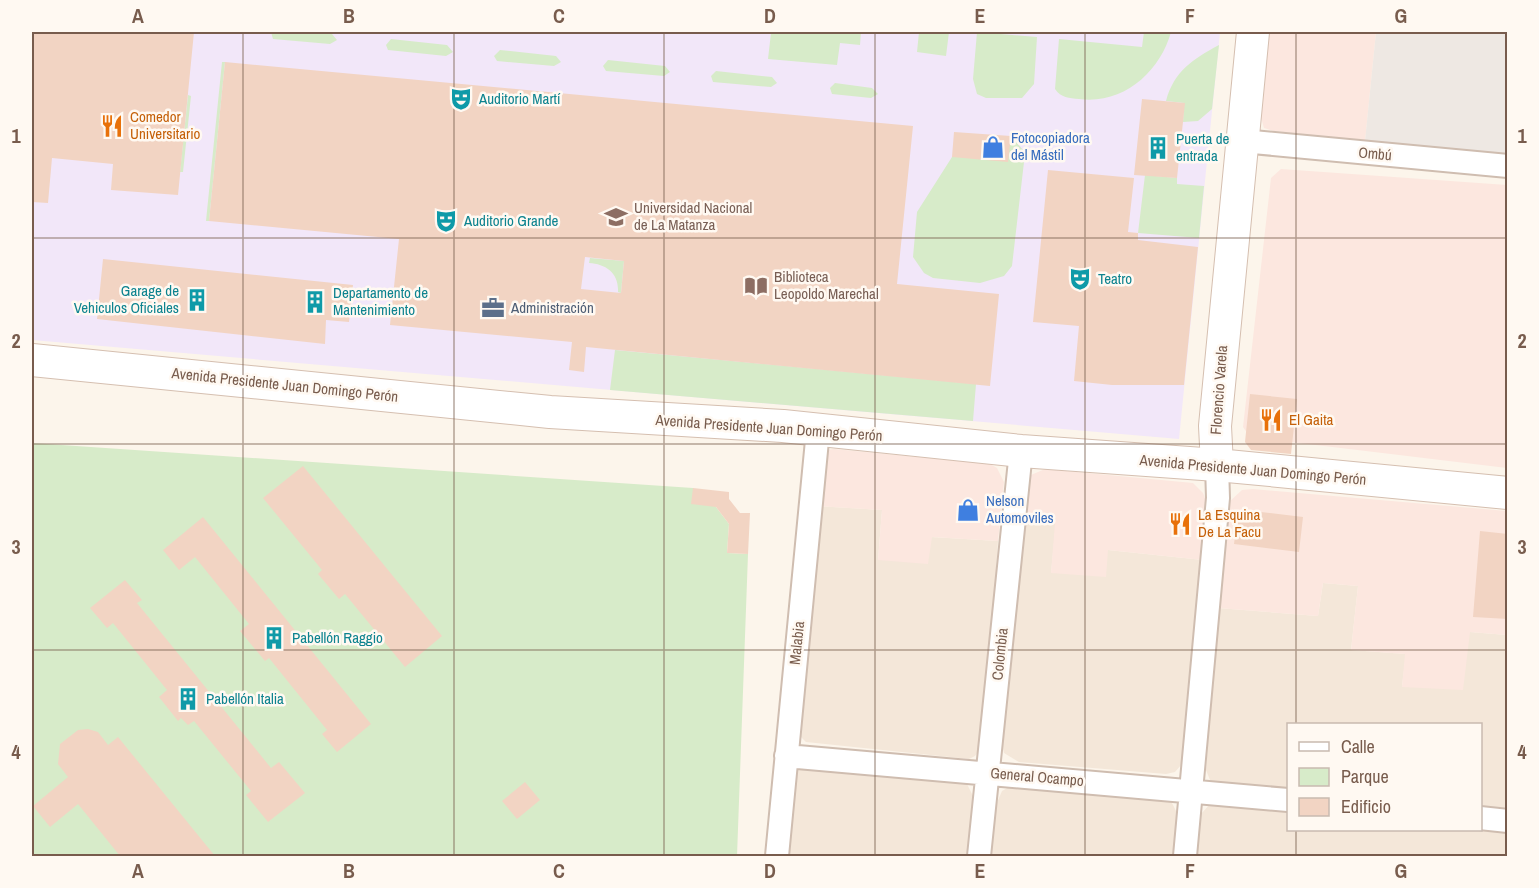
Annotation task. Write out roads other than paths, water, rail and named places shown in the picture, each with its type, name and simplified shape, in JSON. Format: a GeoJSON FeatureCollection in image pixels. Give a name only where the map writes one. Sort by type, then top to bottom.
{"type":"FeatureCollection","features":[{"type":"Feature","properties":{"kind":"main road","name":"Florencio Varela"},"geometry":{"type":"LineString","coordinates":[[1217,465],[1215,426],[1253,32]]}},
{"type":"Feature","properties":{"kind":"main road","name":"Avenida Presidente Juan Domingo Perón"},"geometry":{"type":"LineString","coordinates":[[32,360],[550,412],[818,430],[1021,451],[1217,465],[1508,493]]}},
{"type":"Feature","properties":{"kind":"street","name":"Ombú"},"geometry":{"type":"LineString","coordinates":[[1242,141],[1508,166]]}},
{"type":"Feature","properties":{"kind":"street","name":"Malabia"},"geometry":{"type":"LineString","coordinates":[[777,856],[818,430]]}},
{"type":"Feature","properties":{"kind":"street","name":"Colombia"},"geometry":{"type":"LineString","coordinates":[[979,856],[1021,451]]}},
{"type":"Feature","properties":{"kind":"street","name":"Florencio Varela"},"geometry":{"type":"LineString","coordinates":[[1185,856],[1218,498],[1217,465]]}},
{"type":"Feature","properties":{"kind":"street","name":"General Ocampo"},"geometry":{"type":"LineString","coordinates":[[786,756],[1287,800]]}},
{"type":"Feature","properties":{"kind":"street"},"geometry":{"type":"LineString","coordinates":[[1482,818],[1508,821]]}},
{"type":"Feature","properties":{"kind":"place","name":"Auditorio Martí"},"geometry":{"type":"Point","coordinates":[461,99]}},
{"type":"Feature","properties":{"kind":"place","name":"Comedor Universitario"},"geometry":{"type":"Point","coordinates":[112,126]}},
{"type":"Feature","properties":{"kind":"place","name":"Fotocopiadora del Mástil"},"geometry":{"type":"Point","coordinates":[993,147]}},
{"type":"Feature","properties":{"kind":"place","name":"Puerta de entrada"},"geometry":{"type":"Point","coordinates":[1158,148]}},
{"type":"Feature","properties":{"kind":"place","name":"Universidad Nacional de La Matanza"},"geometry":{"type":"Point","coordinates":[616,217]}},
{"type":"Feature","properties":{"kind":"place","name":"Auditorio Grande"},"geometry":{"type":"Point","coordinates":[446,221]}},
{"type":"Feature","properties":{"kind":"place","name":"Teatro"},"geometry":{"type":"Point","coordinates":[1080,279]}},
{"type":"Feature","properties":{"kind":"place","name":"Biblioteca Leopoldo Marechal"},"geometry":{"type":"Point","coordinates":[756,286]}},
{"type":"Feature","properties":{"kind":"place","name":"Garage de Vehiculos Oficiales"},"geometry":{"type":"Point","coordinates":[197,300]}},
{"type":"Feature","properties":{"kind":"place","name":"Departamento de Mantenimiento"},"geometry":{"type":"Point","coordinates":[315,302]}},
{"type":"Feature","properties":{"kind":"place","name":"Administración"},"geometry":{"type":"Point","coordinates":[493,308]}},
{"type":"Feature","properties":{"kind":"place","name":"El Gaita"},"geometry":{"type":"Point","coordinates":[1271,420]}},
{"type":"Feature","properties":{"kind":"place","name":"Nelson Automoviles"},"geometry":{"type":"Point","coordinates":[968,510]}},
{"type":"Feature","properties":{"kind":"place","name":"La Esquina De La Facu"},"geometry":{"type":"Point","coordinates":[1180,524]}},
{"type":"Feature","properties":{"kind":"place","name":"Pabellón Raggio"},"geometry":{"type":"Point","coordinates":[274,638]}},
{"type":"Feature","properties":{"kind":"place","name":"Pabellón Italia"},"geometry":{"type":"Point","coordinates":[188,699]}}]}
